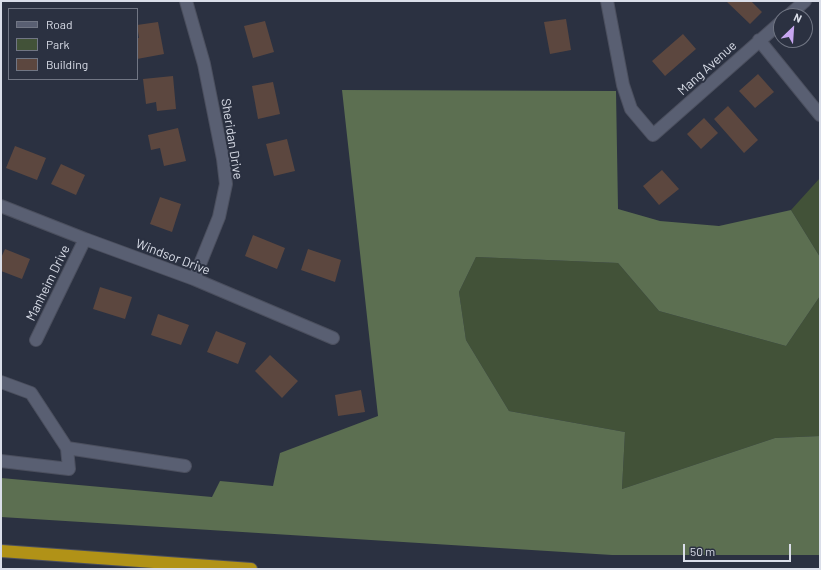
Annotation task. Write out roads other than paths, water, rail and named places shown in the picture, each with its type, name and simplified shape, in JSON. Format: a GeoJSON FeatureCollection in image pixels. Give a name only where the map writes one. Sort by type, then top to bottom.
{"type":"FeatureCollection","features":[{"type":"Feature","properties":{"kind":"highway"},"geometry":{"type":"LineString","coordinates":[[1,551],[251,569]]}},
{"type":"Feature","properties":{"kind":"street","name":"Sheridan Drive"},"geometry":{"type":"LineString","coordinates":[[186,1],[204,64],[223,158],[226,184],[219,217],[194,279]]}},
{"type":"Feature","properties":{"kind":"street","name":"Mang Avenue"},"geometry":{"type":"LineString","coordinates":[[607,1],[622,85],[631,109],[653,136],[773,29]]}},
{"type":"Feature","properties":{"kind":"street"},"geometry":{"type":"LineString","coordinates":[[797,8],[805,1]]}},
{"type":"Feature","properties":{"kind":"street"},"geometry":{"type":"LineString","coordinates":[[759,40],[820,115]]}},
{"type":"Feature","properties":{"kind":"street","name":"Windsor Drive"},"geometry":{"type":"LineString","coordinates":[[1,206],[194,279],[333,338]]}},
{"type":"Feature","properties":{"kind":"street","name":"Manheim Drive"},"geometry":{"type":"LineString","coordinates":[[36,340],[85,239]]}},
{"type":"Feature","properties":{"kind":"street"},"geometry":{"type":"LineString","coordinates":[[1,382],[31,393],[67,448],[69,469],[1,460]]}},
{"type":"Feature","properties":{"kind":"street"},"geometry":{"type":"LineString","coordinates":[[67,448],[185,466]]}}]}
